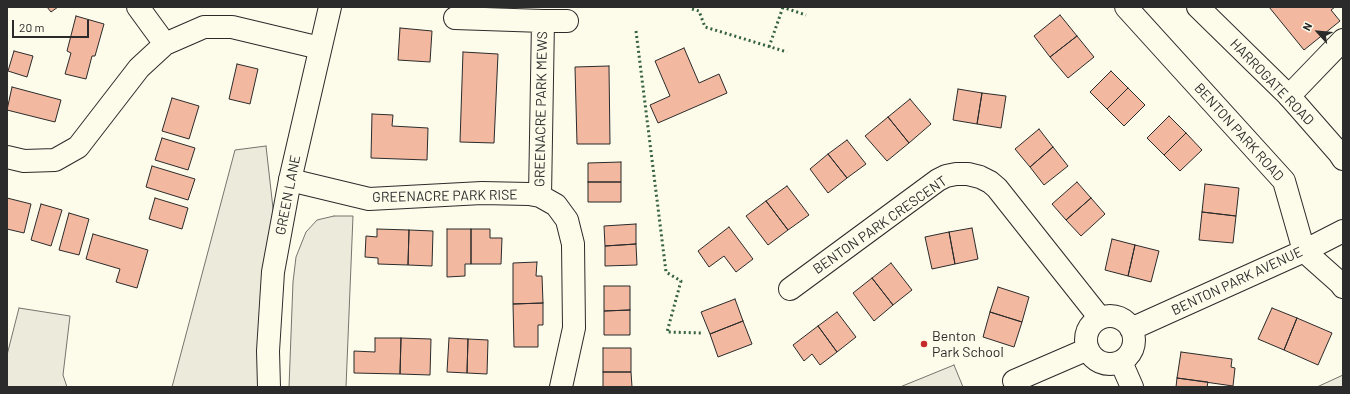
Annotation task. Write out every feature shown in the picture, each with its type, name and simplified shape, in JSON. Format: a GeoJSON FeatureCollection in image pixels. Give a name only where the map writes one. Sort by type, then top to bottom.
{"type":"FeatureCollection","features":[{"type":"Feature","properties":{"kind":"main road"},"geometry":{"type":"LineString","coordinates":[[138,7],[165,44]]}},
{"type":"Feature","properties":{"kind":"main road","name":"GREEN LANE"},"geometry":{"type":"LineString","coordinates":[[269,387],[268,351],[273,272],[290,180],[330,7]]}},
{"type":"Feature","properties":{"kind":"main road","name":"BENTON PARK ROAD"},"geometry":{"type":"LineString","coordinates":[[1126,7],[1284,181],[1304,251]]}},
{"type":"Feature","properties":{"kind":"main road","name":"HARROGATE ROAD"},"geometry":{"type":"LineString","coordinates":[[1198,7],[1288,96],[1342,155]]}},
{"type":"Feature","properties":{"kind":"main road","name":"GREENACRE PARK MEWS"},"geometry":{"type":"LineString","coordinates":[[455,18],[567,21]]}},
{"type":"Feature","properties":{"kind":"main road","name":"GREENACRE PARK MEWS"},"geometry":{"type":"LineString","coordinates":[[540,196],[543,21]]}},
{"type":"Feature","properties":{"kind":"main road"},"geometry":{"type":"LineString","coordinates":[[7,157],[24,161],[55,160],[78,147],[139,68],[165,44],[204,27],[232,27],[320,48]]}},
{"type":"Feature","properties":{"kind":"main road"},"geometry":{"type":"LineString","coordinates":[[1288,96],[1343,40]]}},
{"type":"Feature","properties":{"kind":"main road","name":"BENTON PARK CRESCENT"},"geometry":{"type":"LineString","coordinates":[[790,289],[938,180],[946,176],[968,174],[980,177],[990,182],[997,188],[1100,318]]}},
{"type":"Feature","properties":{"kind":"main road","name":"GREENACRE PARK RISE"},"geometry":{"type":"LineString","coordinates":[[290,180],[369,199],[482,193],[529,194],[540,196],[556,205],[567,220],[573,244],[574,328],[561,387]]}},
{"type":"Feature","properties":{"kind":"main road","name":"BENTON PARK AVENUE"},"geometry":{"type":"LineString","coordinates":[[1131,329],[1304,251],[1343,231]]}},
{"type":"Feature","properties":{"kind":"main road"},"geometry":{"type":"LineString","coordinates":[[1304,251],[1343,287]]}},
{"type":"Feature","properties":{"kind":"main road"},"geometry":{"type":"LineString","coordinates":[[1108,316],[1116,317],[1124,320],[1131,329],[1134,341],[1132,349],[1129,356],[1121,362],[1108,364],[1100,363],[1089,352],[1086,337],[1088,329],[1100,318],[1108,316]]}},
{"type":"Feature","properties":{"kind":"main road"},"geometry":{"type":"LineString","coordinates":[[1014,381],[1088,349]]}},
{"type":"Feature","properties":{"kind":"main road"},"geometry":{"type":"LineString","coordinates":[[1121,362],[1132,387]]}},
{"type":"Feature","properties":{"kind":"shaded area"},"geometry":{"type":"Polygon","coordinates":[[[266,146],[274,217],[264,387],[172,387],[235,150],[266,146]]]}},
{"type":"Feature","properties":{"kind":"shaded area"},"geometry":{"type":"Polygon","coordinates":[[[334,216],[353,216],[346,387],[289,387],[293,282],[296,257],[306,232],[317,220],[334,216]]]}},
{"type":"Feature","properties":{"kind":"shaded area"},"geometry":{"type":"Polygon","coordinates":[[[19,308],[70,316],[63,375],[67,387],[7,387],[7,355],[19,308]]]}},
{"type":"Feature","properties":{"kind":"shaded area"},"geometry":{"type":"Polygon","coordinates":[[[954,365],[963,387],[900,387],[954,365]]]}},
{"type":"Feature","properties":{"kind":"shaded area"},"geometry":{"type":"Polygon","coordinates":[[[1343,375],[1343,387],[1317,387],[1343,375]]]}},
{"type":"Feature","properties":{"kind":"building"},"geometry":{"type":"Polygon","coordinates":[[[47,7],[58,7],[51,12],[47,7]]]}},
{"type":"Feature","properties":{"kind":"building"},"geometry":{"type":"Polygon","coordinates":[[[1269,7],[1335,7],[1331,10],[1340,21],[1304,50],[1269,7]]]}},
{"type":"Feature","properties":{"kind":"building"},"geometry":{"type":"Polygon","coordinates":[[[1060,15],[1077,36],[1050,57],[1034,36],[1060,15]]]}},
{"type":"Feature","properties":{"kind":"building"},"geometry":{"type":"Polygon","coordinates":[[[76,16],[104,24],[95,56],[92,56],[86,79],[65,74],[71,53],[67,51],[76,16]]]}},
{"type":"Feature","properties":{"kind":"building"},"geometry":{"type":"Polygon","coordinates":[[[400,28],[432,31],[430,62],[398,60],[400,28]]]}},
{"type":"Feature","properties":{"kind":"building"},"geometry":{"type":"Polygon","coordinates":[[[1077,36],[1094,57],[1068,78],[1050,57],[1077,36]]]}},
{"type":"Feature","properties":{"kind":"building"},"geometry":{"type":"Polygon","coordinates":[[[684,48],[699,83],[719,74],[727,93],[658,123],[650,105],[670,96],[655,61],[684,48]]]}},
{"type":"Feature","properties":{"kind":"building"},"geometry":{"type":"Polygon","coordinates":[[[14,51],[33,56],[27,77],[8,71],[14,51]]]}},
{"type":"Feature","properties":{"kind":"building"},"geometry":{"type":"Polygon","coordinates":[[[463,52],[498,54],[494,143],[460,142],[463,52]]]}},
{"type":"Feature","properties":{"kind":"building"},"geometry":{"type":"Polygon","coordinates":[[[237,64],[258,69],[250,104],[229,99],[237,64]]]}},
{"type":"Feature","properties":{"kind":"building"},"geometry":{"type":"Polygon","coordinates":[[[609,66],[610,144],[577,144],[575,67],[609,66]]]}},
{"type":"Feature","properties":{"kind":"building"},"geometry":{"type":"Polygon","coordinates":[[[1111,71],[1128,88],[1107,109],[1090,92],[1111,71]]]}},
{"type":"Feature","properties":{"kind":"building"},"geometry":{"type":"Polygon","coordinates":[[[12,87],[61,100],[55,122],[7,110],[12,87]]]}},
{"type":"Feature","properties":{"kind":"building"},"geometry":{"type":"Polygon","coordinates":[[[1128,88],[1145,105],[1124,126],[1107,109],[1128,88]]]}},
{"type":"Feature","properties":{"kind":"building"},"geometry":{"type":"Polygon","coordinates":[[[958,89],[982,93],[977,124],[953,120],[958,89]]]}},
{"type":"Feature","properties":{"kind":"building"},"geometry":{"type":"Polygon","coordinates":[[[982,93],[1006,96],[1001,128],[977,124],[982,93]]]}},
{"type":"Feature","properties":{"kind":"building"},"geometry":{"type":"Polygon","coordinates":[[[172,98],[199,106],[189,139],[162,131],[172,98]]]}},
{"type":"Feature","properties":{"kind":"building"},"geometry":{"type":"Polygon","coordinates":[[[910,99],[931,124],[909,143],[888,117],[910,99]]]}},
{"type":"Feature","properties":{"kind":"building"},"geometry":{"type":"Polygon","coordinates":[[[372,114],[393,115],[392,126],[428,128],[427,160],[371,158],[372,114]]]}},
{"type":"Feature","properties":{"kind":"building"},"geometry":{"type":"Polygon","coordinates":[[[1169,116],[1186,133],[1164,155],[1147,138],[1169,116]]]}},
{"type":"Feature","properties":{"kind":"building"},"geometry":{"type":"Polygon","coordinates":[[[888,117],[909,143],[887,161],[865,136],[888,117]]]}},
{"type":"Feature","properties":{"kind":"building"},"geometry":{"type":"Polygon","coordinates":[[[1039,129],[1053,147],[1030,167],[1015,149],[1039,129]]]}},
{"type":"Feature","properties":{"kind":"building"},"geometry":{"type":"Polygon","coordinates":[[[1186,133],[1202,150],[1180,171],[1164,155],[1186,133]]]}},
{"type":"Feature","properties":{"kind":"building"},"geometry":{"type":"Polygon","coordinates":[[[162,138],[195,148],[188,170],[155,160],[162,138]]]}},
{"type":"Feature","properties":{"kind":"building"},"geometry":{"type":"Polygon","coordinates":[[[847,140],[866,164],[847,178],[828,154],[847,140]]]}},
{"type":"Feature","properties":{"kind":"building"},"geometry":{"type":"Polygon","coordinates":[[[1053,147],[1068,166],[1044,185],[1030,167],[1053,147]]]}},
{"type":"Feature","properties":{"kind":"building"},"geometry":{"type":"Polygon","coordinates":[[[828,154],[847,178],[828,193],[810,169],[828,154]]]}},
{"type":"Feature","properties":{"kind":"building"},"geometry":{"type":"Polygon","coordinates":[[[621,162],[621,182],[588,182],[588,163],[621,162]]]}},
{"type":"Feature","properties":{"kind":"building"},"geometry":{"type":"Polygon","coordinates":[[[152,166],[195,179],[188,200],[146,187],[152,166]]]}},
{"type":"Feature","properties":{"kind":"building"},"geometry":{"type":"Polygon","coordinates":[[[588,182],[621,182],[621,202],[588,202],[588,182]]]}},
{"type":"Feature","properties":{"kind":"building"},"geometry":{"type":"Polygon","coordinates":[[[1077,182],[1091,198],[1066,220],[1052,204],[1077,182]]]}},
{"type":"Feature","properties":{"kind":"building"},"geometry":{"type":"Polygon","coordinates":[[[1205,184],[1239,188],[1236,216],[1202,212],[1205,184]]]}},
{"type":"Feature","properties":{"kind":"building"},"geometry":{"type":"Polygon","coordinates":[[[787,186],[809,215],[788,230],[766,201],[787,186]]]}},
{"type":"Feature","properties":{"kind":"building"},"geometry":{"type":"Polygon","coordinates":[[[7,198],[31,204],[24,233],[7,229],[7,198]]]}},
{"type":"Feature","properties":{"kind":"building"},"geometry":{"type":"Polygon","coordinates":[[[155,198],[188,208],[182,229],[149,219],[155,198]]]}},
{"type":"Feature","properties":{"kind":"building"},"geometry":{"type":"Polygon","coordinates":[[[1091,198],[1105,214],[1081,236],[1066,220],[1091,198]]]}},
{"type":"Feature","properties":{"kind":"building"},"geometry":{"type":"Polygon","coordinates":[[[766,201],[788,230],[768,245],[746,216],[766,201]]]}},
{"type":"Feature","properties":{"kind":"building"},"geometry":{"type":"Polygon","coordinates":[[[41,204],[62,210],[51,246],[31,240],[41,204]]]}},
{"type":"Feature","properties":{"kind":"building"},"geometry":{"type":"Polygon","coordinates":[[[1202,212],[1236,216],[1233,243],[1199,240],[1202,212]]]}},
{"type":"Feature","properties":{"kind":"building"},"geometry":{"type":"Polygon","coordinates":[[[69,213],[89,219],[79,255],[59,250],[69,213]]]}},
{"type":"Feature","properties":{"kind":"building"},"geometry":{"type":"Polygon","coordinates":[[[636,224],[636,244],[605,246],[604,226],[636,224]]]}},
{"type":"Feature","properties":{"kind":"building"},"geometry":{"type":"Polygon","coordinates":[[[729,227],[753,259],[736,272],[724,256],[709,267],[698,251],[729,227]]]}},
{"type":"Feature","properties":{"kind":"building"},"geometry":{"type":"Polygon","coordinates":[[[972,228],[978,259],[955,264],[949,232],[972,228]]]}},
{"type":"Feature","properties":{"kind":"building"},"geometry":{"type":"Polygon","coordinates":[[[377,229],[409,230],[408,265],[378,264],[378,258],[365,257],[366,236],[377,237],[377,229]]]}},
{"type":"Feature","properties":{"kind":"building"},"geometry":{"type":"Polygon","coordinates":[[[447,229],[471,229],[471,264],[465,264],[465,276],[447,277],[447,229]]]}},
{"type":"Feature","properties":{"kind":"building"},"geometry":{"type":"Polygon","coordinates":[[[471,229],[490,229],[490,238],[502,238],[501,264],[471,264],[471,229]]]}},
{"type":"Feature","properties":{"kind":"building"},"geometry":{"type":"Polygon","coordinates":[[[409,230],[433,231],[432,266],[408,265],[409,230]]]}},
{"type":"Feature","properties":{"kind":"building"},"geometry":{"type":"Polygon","coordinates":[[[949,232],[955,264],[932,269],[925,237],[949,232]]]}},
{"type":"Feature","properties":{"kind":"building"},"geometry":{"type":"Polygon","coordinates":[[[93,234],[148,250],[137,288],[116,282],[120,269],[86,259],[93,234]]]}},
{"type":"Feature","properties":{"kind":"building"},"geometry":{"type":"Polygon","coordinates":[[[1112,239],[1135,245],[1128,276],[1105,270],[1112,239]]]}},
{"type":"Feature","properties":{"kind":"building"},"geometry":{"type":"Polygon","coordinates":[[[636,244],[637,265],[605,266],[605,246],[636,244]]]}},
{"type":"Feature","properties":{"kind":"building"},"geometry":{"type":"Polygon","coordinates":[[[1135,245],[1159,251],[1151,282],[1128,276],[1135,245]]]}},
{"type":"Feature","properties":{"kind":"building"},"geometry":{"type":"Polygon","coordinates":[[[537,262],[536,276],[542,276],[543,303],[513,304],[513,263],[537,262]]]}},
{"type":"Feature","properties":{"kind":"building"},"geometry":{"type":"Polygon","coordinates":[[[891,263],[912,290],[893,305],[872,278],[891,263]]]}},
{"type":"Feature","properties":{"kind":"building"},"geometry":{"type":"Polygon","coordinates":[[[872,278],[893,305],[874,321],[853,293],[872,278]]]}},
{"type":"Feature","properties":{"kind":"building"},"geometry":{"type":"Polygon","coordinates":[[[604,286],[630,286],[630,310],[604,311],[604,286]]]}},
{"type":"Feature","properties":{"kind":"building"},"geometry":{"type":"Polygon","coordinates":[[[998,287],[1029,297],[1022,322],[990,312],[998,287]]]}},
{"type":"Feature","properties":{"kind":"building"},"geometry":{"type":"Polygon","coordinates":[[[735,299],[743,321],[710,334],[701,312],[735,299]]]}},
{"type":"Feature","properties":{"kind":"building"},"geometry":{"type":"Polygon","coordinates":[[[543,303],[543,325],[538,325],[538,347],[514,347],[513,304],[543,303]]]}},
{"type":"Feature","properties":{"kind":"building"},"geometry":{"type":"Polygon","coordinates":[[[1272,308],[1297,318],[1284,350],[1258,339],[1272,308]]]}},
{"type":"Feature","properties":{"kind":"building"},"geometry":{"type":"Polygon","coordinates":[[[630,310],[630,335],[604,335],[604,311],[630,310]]]}},
{"type":"Feature","properties":{"kind":"building"},"geometry":{"type":"Polygon","coordinates":[[[837,312],[856,337],[837,352],[818,326],[837,312]]]}},
{"type":"Feature","properties":{"kind":"building"},"geometry":{"type":"Polygon","coordinates":[[[990,312],[1022,322],[1014,347],[983,337],[990,312]]]}},
{"type":"Feature","properties":{"kind":"building"},"geometry":{"type":"Polygon","coordinates":[[[1297,318],[1332,333],[1318,365],[1284,350],[1297,318]]]}},
{"type":"Feature","properties":{"kind":"building"},"geometry":{"type":"Polygon","coordinates":[[[743,321],[752,344],[718,357],[710,334],[743,321]]]}},
{"type":"Feature","properties":{"kind":"building"},"geometry":{"type":"Polygon","coordinates":[[[818,326],[837,352],[820,365],[812,354],[804,361],[793,345],[818,326]]]}},
{"type":"Feature","properties":{"kind":"building"},"geometry":{"type":"Polygon","coordinates":[[[375,338],[401,338],[400,374],[354,373],[354,351],[375,352],[375,338]]]}},
{"type":"Feature","properties":{"kind":"building"},"geometry":{"type":"Polygon","coordinates":[[[401,338],[431,339],[430,375],[400,374],[401,338]]]}},
{"type":"Feature","properties":{"kind":"building"},"geometry":{"type":"Polygon","coordinates":[[[449,338],[468,339],[467,373],[447,372],[449,338]]]}},
{"type":"Feature","properties":{"kind":"building"},"geometry":{"type":"Polygon","coordinates":[[[468,339],[488,340],[487,374],[467,373],[468,339]]]}},
{"type":"Feature","properties":{"kind":"building"},"geometry":{"type":"Polygon","coordinates":[[[603,348],[631,348],[631,372],[603,372],[603,348]]]}},
{"type":"Feature","properties":{"kind":"building"},"geometry":{"type":"Polygon","coordinates":[[[1181,352],[1232,359],[1231,367],[1235,368],[1233,386],[1177,378],[1181,352]]]}},
{"type":"Feature","properties":{"kind":"building"},"geometry":{"type":"Polygon","coordinates":[[[603,372],[631,372],[632,387],[603,387],[603,372]]]}},
{"type":"Feature","properties":{"kind":"building"},"geometry":{"type":"Polygon","coordinates":[[[1177,378],[1208,382],[1207,387],[1176,387],[1177,378]]]}},
{"type":"Feature","properties":{"kind":"hedge"},"geometry":{"type":"LineString","coordinates":[[782,7],[806,15]]}},
{"type":"Feature","properties":{"kind":"hedge"},"geometry":{"type":"LineString","coordinates":[[769,47],[783,7]]}},
{"type":"Feature","properties":{"kind":"hedge"},"geometry":{"type":"LineString","coordinates":[[692,9],[699,11],[705,27],[787,52]]}},
{"type":"Feature","properties":{"kind":"hedge"},"geometry":{"type":"LineString","coordinates":[[636,31],[666,272],[681,281],[667,332],[703,333]]}},
{"type":"Feature","properties":{"kind":"place","name":"Benton Park School"},"geometry":{"type":"Point","coordinates":[924,344]}}]}
